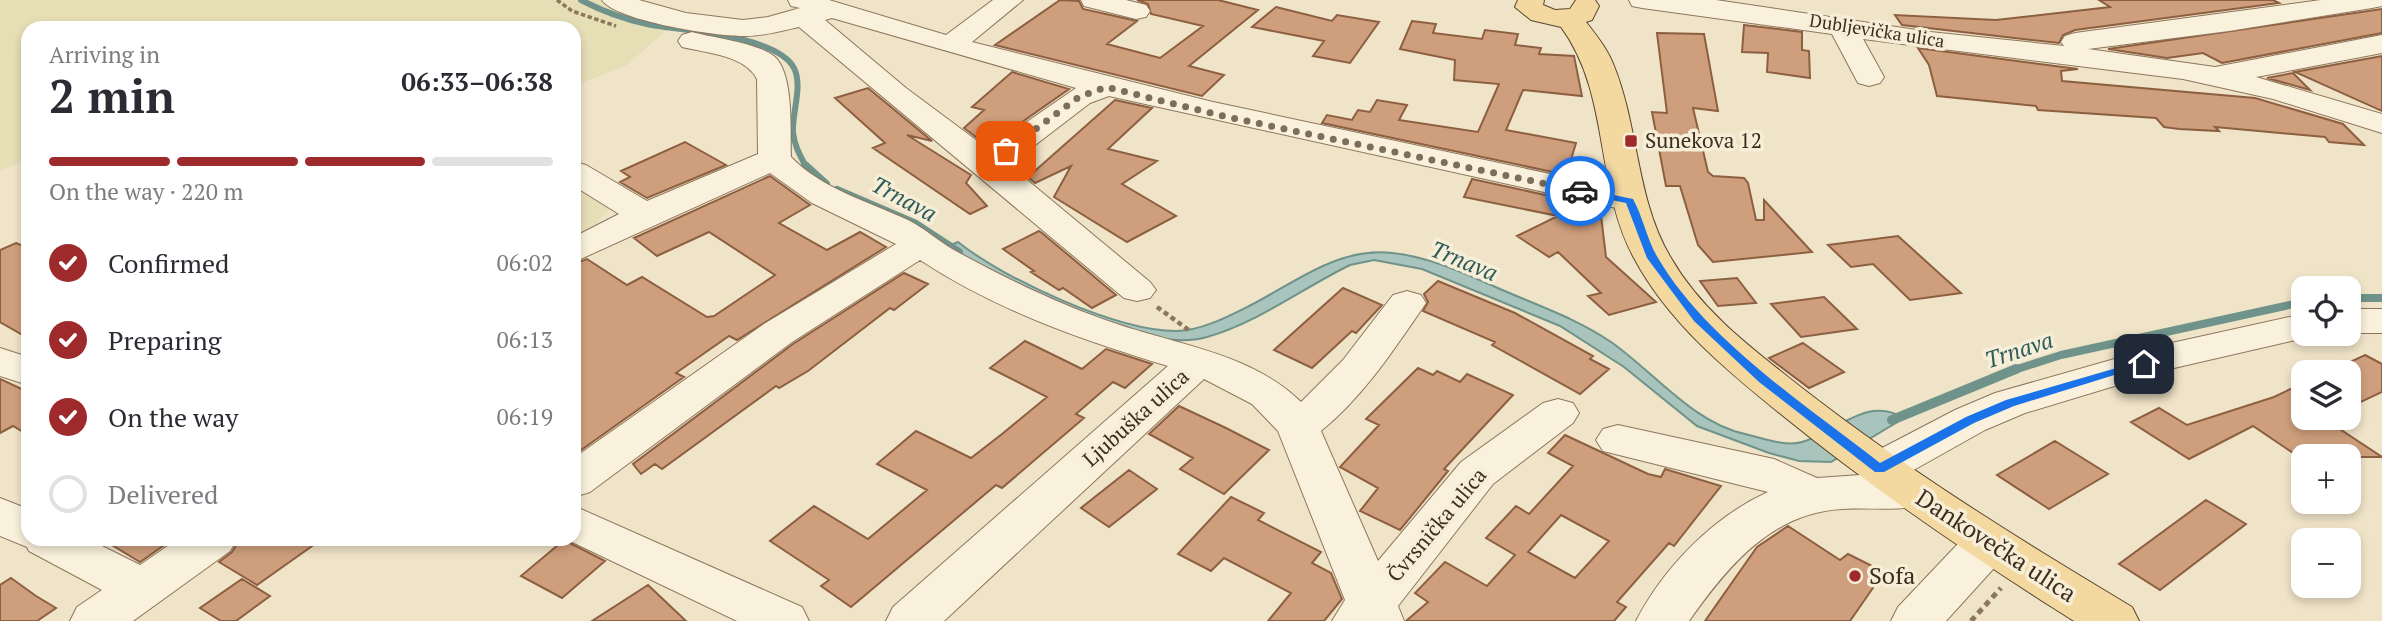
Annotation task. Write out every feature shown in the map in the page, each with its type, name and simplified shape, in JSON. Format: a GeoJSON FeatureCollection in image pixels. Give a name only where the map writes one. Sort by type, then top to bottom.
{"type":"FeatureCollection","features":[{"type":"Feature","properties":{"kind":"main road"},"geometry":{"type":"LineString","coordinates":[[1524,1],[1540,14],[1573,9]]}},
{"type":"Feature","properties":{"kind":"main road","name":"Dankovečka ulica"},"geometry":{"type":"LineString","coordinates":[[1573,9],[1600,67],[1630,201],[1653,258],[1690,309],[1729,349],[1996,564],[2114,621]]}},
{"type":"Feature","properties":{"kind":"street"},"geometry":{"type":"LineString","coordinates":[[615,0],[632,7],[689,20],[738,27],[760,27],[802,8],[832,11],[1106,87],[1223,116],[1630,201]]}},
{"type":"Feature","properties":{"kind":"street"},"geometry":{"type":"LineString","coordinates":[[894,66],[945,43],[1010,0]]}},
{"type":"Feature","properties":{"kind":"street"},"geometry":{"type":"LineString","coordinates":[[1094,0],[1136,11]]}},
{"type":"Feature","properties":{"kind":"street","name":"Dubljevička ulica"},"geometry":{"type":"LineString","coordinates":[[1642,0],[1705,5],[1930,41],[2028,50],[2213,76],[2333,107],[2382,124]]}},
{"type":"Feature","properties":{"kind":"street"},"geometry":{"type":"LineString","coordinates":[[1858,0],[1875,32]]}},
{"type":"Feature","properties":{"kind":"street","name":"Dubljevička ulica"},"geometry":{"type":"LineString","coordinates":[[2028,50],[2372,0]]}},
{"type":"Feature","properties":{"kind":"street"},"geometry":{"type":"LineString","coordinates":[[802,8],[894,66]]}},
{"type":"Feature","properties":{"kind":"street"},"geometry":{"type":"LineString","coordinates":[[1842,26],[1869,77]]}},
{"type":"Feature","properties":{"kind":"street"},"geometry":{"type":"LineString","coordinates":[[581,247],[645,215],[775,159],[772,79],[764,63],[749,55],[692,41]]}},
{"type":"Feature","properties":{"kind":"street","name":"Dubljevička ulica"},"geometry":{"type":"LineString","coordinates":[[2213,76],[2382,44]]}},
{"type":"Feature","properties":{"kind":"street"},"geometry":{"type":"LineString","coordinates":[[894,66],[895,94],[988,165],[1137,290]]}},
{"type":"Feature","properties":{"kind":"street"},"geometry":{"type":"LineString","coordinates":[[988,165],[1079,97],[1106,87]]}},
{"type":"Feature","properties":{"kind":"street","name":"Dubljevička ulica"},"geometry":{"type":"LineString","coordinates":[[2333,107],[2382,97]]}},
{"type":"Feature","properties":{"kind":"street","name":"Ljubuška ulica"},"geometry":{"type":"LineString","coordinates":[[775,159],[788,173],[824,196],[898,229],[1035,307],[1192,344]]}},
{"type":"Feature","properties":{"kind":"street"},"geometry":{"type":"LineString","coordinates":[[581,177],[645,215]]}},
{"type":"Feature","properties":{"kind":"street"},"geometry":{"type":"LineString","coordinates":[[581,476],[778,333],[921,244]]}},
{"type":"Feature","properties":{"kind":"street"},"geometry":{"type":"LineString","coordinates":[[1298,428],[1324,408],[1344,386],[1407,303]]}},
{"type":"Feature","properties":{"kind":"street"},"geometry":{"type":"LineString","coordinates":[[2361,321],[2382,321]]}},
{"type":"Feature","properties":{"kind":"street"},"geometry":{"type":"LineString","coordinates":[[1661,621],[1703,564],[1730,538],[1776,508],[1883,471],[1970,420],[2010,403],[2167,357],[2291,329]]}},
{"type":"Feature","properties":{"kind":"street"},"geometry":{"type":"LineString","coordinates":[[1192,344],[1226,371],[1262,392],[1298,428],[1370,615]]}},
{"type":"Feature","properties":{"kind":"street","name":"Ljubuška ulica"},"geometry":{"type":"LineString","coordinates":[[911,621],[1192,344]]}},
{"type":"Feature","properties":{"kind":"street"},"geometry":{"type":"LineString","coordinates":[[0,361],[21,369]]}},
{"type":"Feature","properties":{"kind":"street","name":"Čvrsnička ulica"},"geometry":{"type":"LineString","coordinates":[[1370,615],[1477,473],[1558,413]]}},
{"type":"Feature","properties":{"kind":"street"},"geometry":{"type":"LineString","coordinates":[[1618,440],[1774,475],[1812,496]]}},
{"type":"Feature","properties":{"kind":"street"},"geometry":{"type":"LineString","coordinates":[[0,515],[21,526]]}},
{"type":"Feature","properties":{"kind":"street"},"geometry":{"type":"LineString","coordinates":[[581,526],[784,621]]}},
{"type":"Feature","properties":{"kind":"street"},"geometry":{"type":"LineString","coordinates":[[60,546],[142,588]]}},
{"type":"Feature","properties":{"kind":"street"},"geometry":{"type":"LineString","coordinates":[[99,620],[203,546]]}},
{"type":"Feature","properties":{"kind":"street"},"geometry":{"type":"LineString","coordinates":[[1916,621],[1996,564]]}},
{"type":"Feature","properties":{"kind":"path"},"geometry":{"type":"LineString","coordinates":[[1137,290],[1192,344]]}},
{"type":"Feature","properties":{"kind":"path"},"geometry":{"type":"LineString","coordinates":[[1971,621],[1996,564]]}},
{"type":"Feature","properties":{"kind":"shaded area"},"geometry":{"type":"Polygon","coordinates":[[[0,0],[607,0],[675,22],[627,65],[581,83],[581,21],[21,21],[21,162],[0,171],[0,0]]]}},
{"type":"Feature","properties":{"kind":"shaded area"},"geometry":{"type":"Polygon","coordinates":[[[581,189],[611,207],[581,237],[581,189]]]}},
{"type":"Feature","properties":{"kind":"water"},"geometry":{"type":"Polygon","coordinates":[[[958,242],[1003,272],[1093,313],[1152,329],[1176,331],[1205,326],[1224,318],[1318,268],[1354,255],[1407,255],[1465,274],[1586,327],[1627,354],[1691,408],[1726,428],[1773,441],[1795,443],[1815,437],[1865,413],[1890,412],[1904,418],[1831,462],[1799,461],[1769,453],[1697,426],[1624,367],[1560,326],[1422,269],[1374,260],[1350,265],[1226,331],[1207,337],[1178,340],[1145,336],[1109,326],[1036,296],[942,249],[958,242]]]}},
{"type":"Feature","properties":{"kind":"building"},"geometry":{"type":"Polygon","coordinates":[[[1060,0],[1079,1],[1083,9],[1137,21],[1107,44],[1160,58],[1203,26],[1151,14],[1148,4],[1137,0],[1218,0],[1258,10],[1189,66],[1224,75],[1202,96],[995,45],[1060,0]]]}},
{"type":"Feature","properties":{"kind":"building"},"geometry":{"type":"Polygon","coordinates":[[[2099,0],[2273,0],[2279,3],[2075,30],[2063,35],[2059,43],[1902,25],[1895,15],[1996,20],[2110,7],[2099,0]]]}},
{"type":"Feature","properties":{"kind":"building"},"geometry":{"type":"Polygon","coordinates":[[[1276,7],[1332,21],[1337,15],[1379,22],[1350,63],[1313,56],[1324,41],[1252,27],[1276,7]]]}},
{"type":"Feature","properties":{"kind":"building"},"geometry":{"type":"Polygon","coordinates":[[[2382,9],[2382,33],[2222,63],[2203,53],[2167,58],[2108,49],[2382,9]]]}},
{"type":"Feature","properties":{"kind":"building"},"geometry":{"type":"Polygon","coordinates":[[[1412,21],[1436,24],[1433,33],[1482,39],[1485,30],[1518,34],[1515,45],[1541,48],[1539,54],[1574,56],[1582,96],[1523,90],[1506,130],[1576,143],[1569,166],[1584,169],[1581,178],[1322,123],[1327,115],[1352,120],[1358,110],[1370,112],[1377,100],[1407,105],[1399,120],[1478,132],[1499,84],[1454,80],[1455,60],[1400,49],[1412,21]]]}},
{"type":"Feature","properties":{"kind":"building"},"geometry":{"type":"Polygon","coordinates":[[[1744,25],[1802,32],[1802,50],[1809,51],[1810,78],[1767,72],[1768,53],[1742,52],[1744,25]]]}},
{"type":"Feature","properties":{"kind":"building"},"geometry":{"type":"Polygon","coordinates":[[[1657,33],[1704,34],[1718,111],[1693,108],[1708,172],[1713,176],[1744,178],[1748,183],[1756,220],[1764,220],[1764,200],[1812,252],[1713,262],[1698,245],[1680,186],[1666,186],[1652,112],[1667,113],[1657,33]]]}},
{"type":"Feature","properties":{"kind":"building"},"geometry":{"type":"Polygon","coordinates":[[[1918,48],[2078,69],[2061,71],[2062,81],[2255,98],[2343,124],[2364,145],[2329,142],[2325,137],[2215,127],[2219,131],[2179,129],[2164,127],[2156,118],[2038,110],[2036,106],[1937,96],[1929,65],[1918,48]]]}},
{"type":"Feature","properties":{"kind":"building"},"geometry":{"type":"Polygon","coordinates":[[[2382,56],[2382,111],[2295,72],[2382,56]]]}},
{"type":"Feature","properties":{"kind":"building"},"geometry":{"type":"Polygon","coordinates":[[[1012,72],[1069,89],[988,146],[964,128],[984,110],[972,107],[1012,72]]]}},
{"type":"Feature","properties":{"kind":"building"},"geometry":{"type":"Polygon","coordinates":[[[2293,73],[2310,90],[2267,78],[2293,73]]]}},
{"type":"Feature","properties":{"kind":"building"},"geometry":{"type":"Polygon","coordinates":[[[868,88],[932,141],[907,135],[971,175],[966,183],[987,206],[970,214],[873,148],[885,143],[835,98],[868,88]]]}},
{"type":"Feature","properties":{"kind":"building"},"geometry":{"type":"Polygon","coordinates":[[[1115,100],[1152,108],[1108,149],[1157,161],[1122,184],[1176,216],[1127,242],[1054,197],[1071,166],[1035,183],[1028,177],[1115,100]]]}},
{"type":"Feature","properties":{"kind":"building"},"geometry":{"type":"Polygon","coordinates":[[[685,142],[726,165],[647,198],[620,182],[630,177],[621,171],[685,142]]]}},
{"type":"Feature","properties":{"kind":"building"},"geometry":{"type":"Polygon","coordinates":[[[770,176],[810,205],[779,223],[827,250],[860,232],[886,247],[737,340],[729,336],[676,373],[684,377],[581,450],[581,261],[587,259],[627,285],[642,277],[707,317],[714,316],[775,275],[709,232],[657,256],[634,238],[770,176]]]}},
{"type":"Feature","properties":{"kind":"building"},"geometry":{"type":"Polygon","coordinates":[[[1472,179],[1600,207],[1606,257],[1656,302],[1609,315],[1588,296],[1601,293],[1558,252],[1549,257],[1517,236],[1558,216],[1464,197],[1472,179]]]}},
{"type":"Feature","properties":{"kind":"building"},"geometry":{"type":"Polygon","coordinates":[[[1039,231],[1116,295],[1092,308],[1063,288],[1059,290],[1031,272],[1034,271],[1003,249],[1039,231]]]}},
{"type":"Feature","properties":{"kind":"building"},"geometry":{"type":"Polygon","coordinates":[[[1898,236],[1961,293],[1910,300],[1873,264],[1851,267],[1828,245],[1898,236]]]}},
{"type":"Feature","properties":{"kind":"building"},"geometry":{"type":"Polygon","coordinates":[[[16,243],[21,245],[21,334],[0,322],[0,250],[16,243]]]}},
{"type":"Feature","properties":{"kind":"building"},"geometry":{"type":"Polygon","coordinates":[[[904,273],[928,284],[894,310],[890,308],[808,371],[779,388],[776,386],[662,469],[655,464],[641,474],[633,464],[793,344],[904,273]]]}},
{"type":"Feature","properties":{"kind":"building"},"geometry":{"type":"Polygon","coordinates":[[[1737,278],[1756,303],[1718,306],[1700,281],[1737,278]]]}},
{"type":"Feature","properties":{"kind":"building"},"geometry":{"type":"Polygon","coordinates":[[[1438,281],[1515,313],[1593,356],[1590,359],[1609,369],[1580,394],[1492,345],[1495,342],[1423,311],[1428,302],[1424,294],[1438,281]]]}},
{"type":"Feature","properties":{"kind":"building"},"geometry":{"type":"Polygon","coordinates":[[[1343,288],[1382,305],[1356,333],[1352,331],[1312,368],[1274,350],[1343,288]]]}},
{"type":"Feature","properties":{"kind":"building"},"geometry":{"type":"Polygon","coordinates":[[[1824,297],[1857,329],[1801,337],[1771,304],[1824,297]]]}},
{"type":"Feature","properties":{"kind":"building"},"geometry":{"type":"Polygon","coordinates":[[[1025,341],[1082,369],[1106,349],[1152,364],[1125,388],[1113,382],[1076,414],[1084,418],[1002,488],[996,485],[851,607],[821,586],[829,580],[770,541],[814,506],[868,539],[927,490],[877,464],[916,431],[971,458],[1002,434],[1047,397],[990,368],[1025,341]]]}},
{"type":"Feature","properties":{"kind":"building"},"geometry":{"type":"Polygon","coordinates":[[[1803,343],[1844,372],[1809,388],[1769,358],[1803,343]]]}},
{"type":"Feature","properties":{"kind":"building"},"geometry":{"type":"Polygon","coordinates":[[[2365,355],[2382,364],[2382,392],[2361,402],[2361,360],[2354,360],[2365,355]]]}},
{"type":"Feature","properties":{"kind":"building"},"geometry":{"type":"Polygon","coordinates":[[[1418,368],[1433,375],[1437,371],[1460,382],[1467,374],[1513,395],[1444,469],[1448,471],[1400,530],[1360,511],[1378,488],[1340,467],[1379,425],[1366,419],[1418,368]]]}},
{"type":"Feature","properties":{"kind":"building"},"geometry":{"type":"Polygon","coordinates":[[[0,379],[21,389],[21,431],[13,426],[0,433],[0,379]]]}},
{"type":"Feature","properties":{"kind":"building"},"geometry":{"type":"Polygon","coordinates":[[[2291,389],[2291,430],[2341,430],[2382,457],[2361,457],[2361,444],[2291,444],[2291,452],[2253,426],[2189,459],[2131,422],[2159,408],[2187,425],[2274,397],[2291,389]]]}},
{"type":"Feature","properties":{"kind":"building"},"geometry":{"type":"Polygon","coordinates":[[[1179,406],[1269,450],[1224,494],[1180,469],[1193,458],[1149,434],[1179,406]]]}},
{"type":"Feature","properties":{"kind":"building"},"geometry":{"type":"Polygon","coordinates":[[[1565,435],[1648,474],[1661,477],[1665,469],[1721,486],[1674,546],[1669,543],[1617,602],[1626,607],[1614,621],[1406,621],[1428,602],[1415,593],[1445,562],[1487,586],[1515,555],[1486,538],[1516,506],[1529,514],[1573,466],[1548,453],[1565,435]],[[1561,515],[1528,552],[1575,578],[1609,541],[1561,515]]]}},
{"type":"Feature","properties":{"kind":"building"},"geometry":{"type":"Polygon","coordinates":[[[2055,441],[2108,474],[2049,509],[1997,475],[2055,441]]]}},
{"type":"Feature","properties":{"kind":"building"},"geometry":{"type":"Polygon","coordinates":[[[1129,470],[1157,489],[1109,527],[1081,508],[1129,470]]]}},
{"type":"Feature","properties":{"kind":"building"},"geometry":{"type":"Polygon","coordinates":[[[1231,497],[1264,513],[1258,520],[1321,552],[1312,563],[1331,573],[1342,599],[1324,621],[1268,621],[1291,593],[1224,558],[1211,571],[1178,554],[1231,497]]]}},
{"type":"Feature","properties":{"kind":"building"},"geometry":{"type":"Polygon","coordinates":[[[2206,500],[2246,524],[2160,590],[2119,564],[2206,500]]]}},
{"type":"Feature","properties":{"kind":"building"},"geometry":{"type":"Polygon","coordinates":[[[1788,526],[1840,560],[1848,554],[1884,572],[1850,621],[1705,621],[1757,547],[1788,526]]]}},
{"type":"Feature","properties":{"kind":"building"},"geometry":{"type":"Polygon","coordinates":[[[114,546],[163,546],[140,562],[114,546]]]}},
{"type":"Feature","properties":{"kind":"building"},"geometry":{"type":"Polygon","coordinates":[[[236,546],[312,546],[257,585],[219,562],[236,546]]]}},
{"type":"Feature","properties":{"kind":"building"},"geometry":{"type":"Polygon","coordinates":[[[557,546],[576,546],[605,561],[562,598],[521,576],[557,546]]]}},
{"type":"Feature","properties":{"kind":"building"},"geometry":{"type":"Polygon","coordinates":[[[11,578],[56,608],[37,621],[0,621],[0,585],[11,578]]]}},
{"type":"Feature","properties":{"kind":"building"},"geometry":{"type":"Polygon","coordinates":[[[242,579],[270,596],[236,621],[221,621],[200,608],[242,579]]]}},
{"type":"Feature","properties":{"kind":"building"},"geometry":{"type":"Polygon","coordinates":[[[648,585],[686,621],[592,621],[648,585]]]}},
{"type":"Feature","properties":{"kind":"waterway","name":"Trnava"},"geometry":{"type":"LineString","coordinates":[[581,0],[630,20],[749,41],[784,57],[794,68],[798,83],[793,132],[805,165]]}},
{"type":"Feature","properties":{"kind":"waterway","name":"Trnava"},"geometry":{"type":"LineString","coordinates":[[805,165],[826,184]]}},
{"type":"Feature","properties":{"kind":"waterway","name":"Trnava"},"geometry":{"type":"LineString","coordinates":[[837,190],[916,224],[959,252]]}},
{"type":"Feature","properties":{"kind":"waterway","name":"Trnava"},"geometry":{"type":"LineString","coordinates":[[2361,298],[2382,298]]}},
{"type":"Feature","properties":{"kind":"waterway","name":"Trnava"},"geometry":{"type":"LineString","coordinates":[[2012,371],[2061,355],[2291,305]]}},
{"type":"Feature","properties":{"kind":"waterway","name":"Trnava"},"geometry":{"type":"LineString","coordinates":[[2012,371],[2016,369]]}},
{"type":"Feature","properties":{"kind":"waterway","name":"Trnava"},"geometry":{"type":"LineString","coordinates":[[1892,420],[2012,371]]}},
{"type":"Feature","properties":{"kind":"way so far"},"geometry":{"type":"LineString","coordinates":[[1006,151],[1058,110],[1079,97],[1106,87],[1223,116],[1580,191]]}},
{"type":"Feature","properties":{"kind":"place","name":"Sunekova 12"},"geometry":{"type":"Point","coordinates":[1631,141]}},
{"type":"Feature","properties":{"kind":"place","name":"Sofa"},"geometry":{"type":"Point","coordinates":[1855,576]}},
{"type":"Feature","properties":{"kind":"route"},"geometry":{"type":"LineString","coordinates":[[1580,191],[1630,201],[1641,234],[1653,258],[1698,318],[1763,379],[1879,469],[1970,420],[2010,403],[2144,364]]}}]}
